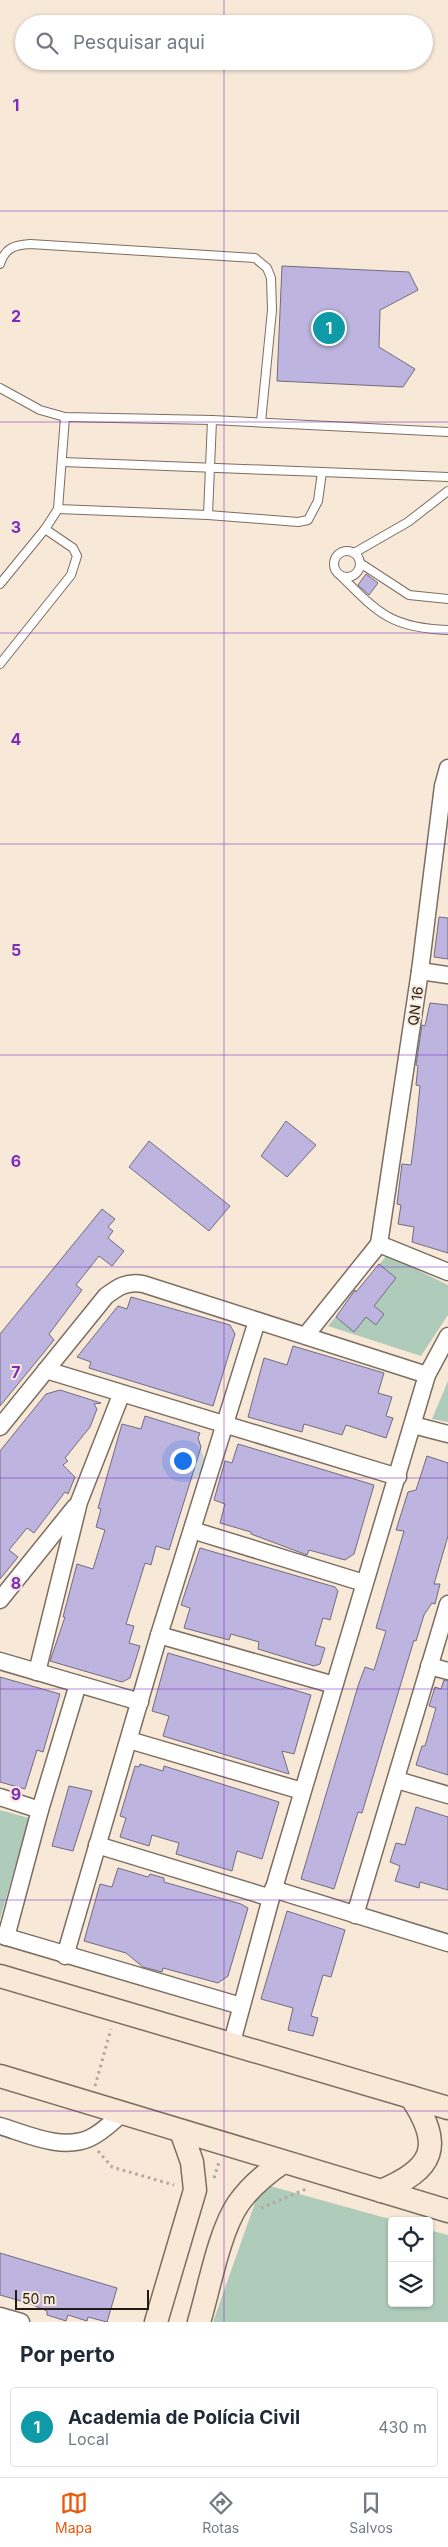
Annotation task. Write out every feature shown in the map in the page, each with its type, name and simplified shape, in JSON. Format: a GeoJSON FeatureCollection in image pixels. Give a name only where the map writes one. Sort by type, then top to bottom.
{"type":"FeatureCollection","features":[{"type":"Feature","properties":{"kind":"main road"},"geometry":{"type":"LineString","coordinates":[[0,1976],[232,2042],[448,2108]]}},
{"type":"Feature","properties":{"kind":"main road"},"geometry":{"type":"LineString","coordinates":[[0,2076],[448,2211]]}},
{"type":"Feature","properties":{"kind":"main road"},"geometry":{"type":"LineString","coordinates":[[381,2191],[406,2181],[420,2169],[429,2152],[431,2137],[425,2118],[411,2097]]}},
{"type":"Feature","properties":{"kind":"main road"},"geometry":{"type":"LineString","coordinates":[[156,2322],[195,2190],[192,2162],[181,2132]]}},
{"type":"Feature","properties":{"kind":"main road"},"geometry":{"type":"LineString","coordinates":[[199,2322],[225,2233],[237,2206],[251,2187],[283,2162]]}},
{"type":"Feature","properties":{"kind":"street","name":"QN 16"},"geometry":{"type":"LineString","coordinates":[[379,1244],[420,971],[443,786],[448,768]]}},
{"type":"Feature","properties":{"kind":"street"},"geometry":{"type":"LineString","coordinates":[[420,971],[448,975]]}},
{"type":"Feature","properties":{"kind":"street"},"geometry":{"type":"LineString","coordinates":[[306,1335],[379,1244],[448,1272]]}},
{"type":"Feature","properties":{"kind":"street"},"geometry":{"type":"LineString","coordinates":[[0,1427],[106,1296],[118,1287],[131,1282],[143,1284],[306,1335],[427,1375]]}},
{"type":"Feature","properties":{"kind":"street"},"geometry":{"type":"LineString","coordinates":[[66,1956],[159,1635],[257,1321]]}},
{"type":"Feature","properties":{"kind":"street"},"geometry":{"type":"LineString","coordinates":[[232,2042],[272,1893],[427,1375],[448,1336]]}},
{"type":"Feature","properties":{"kind":"street"},"geometry":{"type":"LineString","coordinates":[[46,1370],[121,1395],[398,1476]]}},
{"type":"Feature","properties":{"kind":"street"},"geometry":{"type":"LineString","coordinates":[[37,1672],[79,1502],[121,1395]]}},
{"type":"Feature","properties":{"kind":"street"},"geometry":{"type":"LineString","coordinates":[[413,1425],[448,1434]]}},
{"type":"Feature","properties":{"kind":"street"},"geometry":{"type":"LineString","coordinates":[[0,1600],[79,1502]]}},
{"type":"Feature","properties":{"kind":"street"},"geometry":{"type":"LineString","coordinates":[[192,1530],[364,1583]]}},
{"type":"Feature","properties":{"kind":"street"},"geometry":{"type":"LineString","coordinates":[[355,1915],[397,1780],[448,1604]]}},
{"type":"Feature","properties":{"kind":"street"},"geometry":{"type":"LineString","coordinates":[[159,1635],[334,1685]]}},
{"type":"Feature","properties":{"kind":"street"},"geometry":{"type":"LineString","coordinates":[[0,1661],[140,1702]]}},
{"type":"Feature","properties":{"kind":"street"},"geometry":{"type":"LineString","coordinates":[[429,1666],[448,1671]]}},
{"type":"Feature","properties":{"kind":"street"},"geometry":{"type":"LineString","coordinates":[[78,1684],[3,1936],[241,2006]]}},
{"type":"Feature","properties":{"kind":"street"},"geometry":{"type":"LineString","coordinates":[[129,1740],[302,1791]]}},
{"type":"Feature","properties":{"kind":"street"},"geometry":{"type":"LineString","coordinates":[[397,1780],[448,1795]]}},
{"type":"Feature","properties":{"kind":"street"},"geometry":{"type":"LineString","coordinates":[[0,1797],[40,1810]]}},
{"type":"Feature","properties":{"kind":"street"},"geometry":{"type":"LineString","coordinates":[[97,1845],[355,1915],[448,1943]]}},
{"type":"Feature","properties":{"kind":"street"},"geometry":{"type":"LineString","coordinates":[[0,2126],[49,2140],[68,2142],[88,2138],[124,2112]]}},
{"type":"Feature","properties":{"kind":"street"},"geometry":{"type":"LineString","coordinates":[[0,2316],[21,2322]]}},
{"type":"Feature","properties":{"kind":"lane"},"geometry":{"type":"LineString","coordinates":[[0,264],[3,255],[10,248],[30,244],[255,258],[267,268],[271,278],[272,310],[260,422]]}},
{"type":"Feature","properties":{"kind":"lane"},"geometry":{"type":"LineString","coordinates":[[0,388],[40,410],[64,417],[212,420],[448,432]]}},
{"type":"Feature","properties":{"kind":"lane"},"geometry":{"type":"LineString","coordinates":[[0,584],[58,509],[63,462],[64,417]]}},
{"type":"Feature","properties":{"kind":"lane"},"geometry":{"type":"LineString","coordinates":[[208,516],[212,420]]}},
{"type":"Feature","properties":{"kind":"lane"},"geometry":{"type":"LineString","coordinates":[[63,462],[448,477]]}},
{"type":"Feature","properties":{"kind":"lane"},"geometry":{"type":"LineString","coordinates":[[58,509],[298,522],[308,520],[318,501],[322,472]]}},
{"type":"Feature","properties":{"kind":"lane"},"geometry":{"type":"LineString","coordinates":[[448,491],[408,522],[354,553],[342,552],[334,561],[336,572],[381,614],[399,623],[422,629],[448,630]]}},
{"type":"Feature","properties":{"kind":"lane"},"geometry":{"type":"LineString","coordinates":[[0,664],[71,575],[76,566],[77,556],[74,548],[45,528]]}},
{"type":"Feature","properties":{"kind":"lane"},"geometry":{"type":"LineString","coordinates":[[354,553],[360,563],[409,595],[448,599]]}},
{"type":"Feature","properties":{"kind":"lane"},"geometry":{"type":"LineString","coordinates":[[341,576],[346,577],[356,574],[360,563]]}},
{"type":"Feature","properties":{"kind":"path"},"geometry":{"type":"LineString","coordinates":[[90,2102],[117,2010]]}},
{"type":"Feature","properties":{"kind":"green space"},"geometry":{"type":"Polygon","coordinates":[[[387,1255],[448,1285],[448,1315],[421,1356],[328,1326],[387,1255]]]}},
{"type":"Feature","properties":{"kind":"green space"},"geometry":{"type":"Polygon","coordinates":[[[448,1381],[448,1422],[432,1419],[448,1381]]]}},
{"type":"Feature","properties":{"kind":"green space"},"geometry":{"type":"Polygon","coordinates":[[[0,1810],[29,1818],[0,1919],[0,1810]]]}},
{"type":"Feature","properties":{"kind":"green space"},"geometry":{"type":"Polygon","coordinates":[[[270,2186],[388,2219],[388,2307],[433,2307],[433,2231],[448,2235],[448,2322],[213,2322],[256,2200],[270,2186]]]}},
{"type":"Feature","properties":{"kind":"building"},"geometry":{"type":"Polygon","coordinates":[[[282,266],[409,272],[418,290],[380,310],[379,347],[415,369],[403,387],[277,381],[282,266]]]}},
{"type":"Feature","properties":{"kind":"building"},"geometry":{"type":"Polygon","coordinates":[[[366,574],[378,583],[369,595],[358,585],[366,574]]]}},
{"type":"Feature","properties":{"kind":"building"},"geometry":{"type":"Polygon","coordinates":[[[439,917],[448,918],[448,959],[434,957],[439,917]]]}},
{"type":"Feature","properties":{"kind":"building"},"geometry":{"type":"Polygon","coordinates":[[[430,1003],[448,1005],[448,1253],[412,1242],[414,1227],[398,1224],[401,1205],[397,1204],[402,1164],[411,1165],[416,1126],[420,1086],[416,1085],[418,1066],[416,1065],[422,1025],[425,1026],[430,1003]]]}},
{"type":"Feature","properties":{"kind":"building"},"geometry":{"type":"Polygon","coordinates":[[[286,1121],[316,1145],[287,1177],[261,1156],[286,1121]]]}},
{"type":"Feature","properties":{"kind":"building"},"geometry":{"type":"Polygon","coordinates":[[[149,1141],[230,1206],[209,1231],[129,1167],[149,1141]]]}},
{"type":"Feature","properties":{"kind":"building"},"geometry":{"type":"Polygon","coordinates":[[[102,1209],[115,1219],[108,1227],[113,1231],[108,1238],[124,1251],[112,1266],[99,1256],[76,1285],[82,1290],[49,1334],[54,1340],[0,1406],[0,1334],[102,1209]]]}},
{"type":"Feature","properties":{"kind":"building"},"geometry":{"type":"Polygon","coordinates":[[[379,1264],[396,1278],[374,1306],[384,1314],[376,1325],[366,1317],[354,1332],[336,1317],[355,1290],[356,1292],[379,1264]]]}},
{"type":"Feature","properties":{"kind":"building"},"geometry":{"type":"Polygon","coordinates":[[[131,1297],[230,1325],[235,1334],[213,1406],[89,1368],[91,1362],[77,1357],[118,1306],[127,1309],[131,1297]]]}},
{"type":"Feature","properties":{"kind":"building"},"geometry":{"type":"Polygon","coordinates":[[[293,1346],[384,1373],[378,1393],[392,1397],[386,1416],[393,1418],[386,1438],[346,1425],[342,1435],[304,1424],[302,1432],[248,1417],[264,1358],[287,1365],[293,1346]]]}},
{"type":"Feature","properties":{"kind":"building"},"geometry":{"type":"Polygon","coordinates":[[[60,1390],[101,1403],[94,1404],[97,1409],[90,1427],[65,1458],[68,1461],[63,1465],[75,1477],[68,1494],[65,1492],[34,1533],[27,1528],[9,1550],[18,1557],[0,1579],[0,1451],[46,1394],[60,1390]]]}},
{"type":"Feature","properties":{"kind":"building"},"geometry":{"type":"Polygon","coordinates":[[[145,1416],[200,1433],[198,1438],[201,1447],[169,1550],[156,1546],[151,1565],[145,1563],[126,1624],[134,1626],[129,1643],[140,1646],[130,1678],[122,1682],[50,1661],[65,1617],[63,1617],[77,1564],[93,1569],[105,1530],[96,1527],[101,1509],[98,1508],[122,1424],[141,1429],[145,1416]]]}},
{"type":"Feature","properties":{"kind":"building"},"geometry":{"type":"Polygon","coordinates":[[[238,1444],[374,1485],[354,1554],[345,1560],[309,1550],[307,1555],[251,1534],[251,1532],[220,1523],[225,1504],[214,1500],[225,1461],[232,1463],[238,1444]]]}},
{"type":"Feature","properties":{"kind":"building"},"geometry":{"type":"Polygon","coordinates":[[[427,1456],[448,1463],[448,1536],[434,1584],[440,1584],[435,1604],[432,1603],[424,1615],[416,1641],[414,1640],[362,1813],[358,1812],[334,1889],[301,1879],[358,1686],[365,1667],[374,1670],[386,1631],[376,1628],[404,1531],[396,1530],[408,1492],[416,1490],[427,1456]]]}},
{"type":"Feature","properties":{"kind":"building"},"geometry":{"type":"Polygon","coordinates":[[[200,1548],[335,1587],[338,1591],[330,1620],[323,1618],[315,1645],[325,1648],[320,1664],[314,1666],[258,1649],[259,1642],[231,1634],[229,1640],[184,1628],[190,1608],[181,1605],[200,1548]]]}},
{"type":"Feature","properties":{"kind":"building"},"geometry":{"type":"Polygon","coordinates":[[[168,1653],[311,1695],[294,1754],[282,1751],[289,1774],[163,1736],[169,1716],[152,1711],[168,1653]]]}},
{"type":"Feature","properties":{"kind":"building"},"geometry":{"type":"Polygon","coordinates":[[[0,1677],[60,1694],[43,1752],[37,1750],[25,1789],[0,1782],[0,1677]]]}},
{"type":"Feature","properties":{"kind":"building"},"geometry":{"type":"Polygon","coordinates":[[[444,1680],[448,1681],[448,1775],[416,1765],[422,1746],[425,1746],[436,1708],[429,1706],[435,1687],[441,1689],[444,1680]]]}},
{"type":"Feature","properties":{"kind":"building"},"geometry":{"type":"Polygon","coordinates":[[[140,1764],[163,1771],[164,1766],[279,1802],[262,1859],[237,1851],[232,1871],[176,1854],[179,1843],[152,1835],[149,1846],[120,1837],[126,1818],[120,1816],[135,1766],[139,1767],[140,1764]]]}},
{"type":"Feature","properties":{"kind":"building"},"geometry":{"type":"Polygon","coordinates":[[[69,1786],[92,1791],[73,1851],[52,1846],[69,1786]]]}},
{"type":"Feature","properties":{"kind":"building"},"geometry":{"type":"Polygon","coordinates":[[[416,1807],[448,1817],[448,1890],[420,1882],[419,1888],[395,1881],[400,1866],[390,1862],[396,1843],[405,1845],[416,1807]]]}},
{"type":"Feature","properties":{"kind":"building"},"geometry":{"type":"Polygon","coordinates":[[[118,1868],[148,1877],[150,1874],[164,1878],[164,1882],[241,1904],[248,1908],[228,1976],[218,1983],[163,1968],[162,1972],[143,1967],[126,1953],[84,1941],[100,1884],[112,1887],[118,1868]]]}},
{"type":"Feature","properties":{"kind":"building"},"geometry":{"type":"Polygon","coordinates":[[[287,1911],[345,1930],[331,1977],[323,1975],[311,2016],[318,2018],[313,2036],[288,2030],[293,2008],[261,1999],[287,1911]]]}},
{"type":"Feature","properties":{"kind":"building"},"geometry":{"type":"Polygon","coordinates":[[[0,2253],[117,2288],[107,2322],[88,2317],[87,2321],[68,2315],[66,2321],[47,2315],[47,2311],[28,2303],[0,2295],[0,2253]]]}},
{"type":"Feature","properties":{"kind":"place","name":"Academia de Polícia Civil"},"geometry":{"type":"Point","coordinates":[329,328]}}]}
